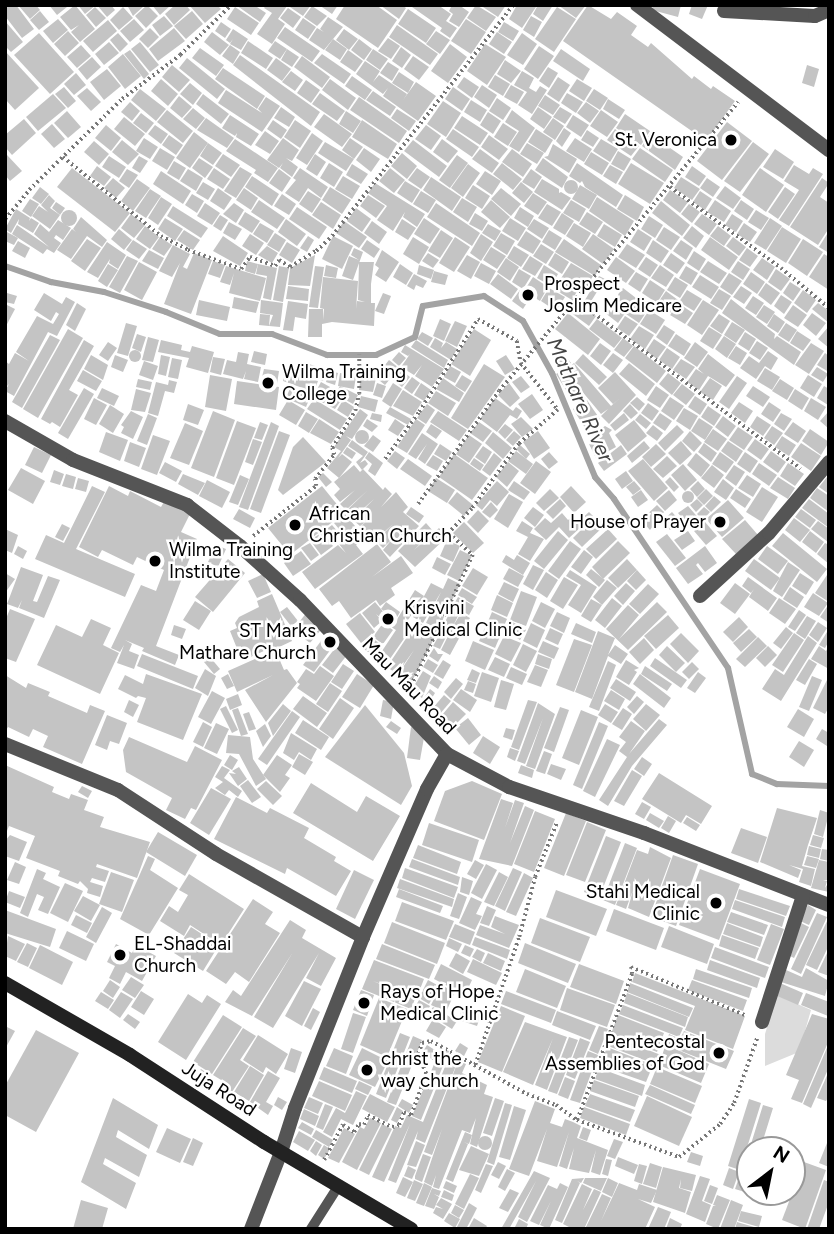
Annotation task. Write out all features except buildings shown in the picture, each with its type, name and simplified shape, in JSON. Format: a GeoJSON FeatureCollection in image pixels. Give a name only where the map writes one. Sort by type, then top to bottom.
{"type":"FeatureCollection","features":[{"type":"Feature","properties":{"kind":"main road","name":"Juja Road"},"geometry":{"type":"LineString","coordinates":[[5,983],[131,1055],[281,1152],[318,1171],[411,1229]]}},
{"type":"Feature","properties":{"kind":"street"},"geometry":{"type":"LineString","coordinates":[[637,5],[829,150]]}},
{"type":"Feature","properties":{"kind":"street"},"geometry":{"type":"LineString","coordinates":[[724,11],[816,16],[829,10]]}},
{"type":"Feature","properties":{"kind":"street","name":"Mau Mau Road"},"geometry":{"type":"LineString","coordinates":[[5,421],[73,460],[187,505],[240,546],[300,600],[447,754],[509,787],[829,905]]}},
{"type":"Feature","properties":{"kind":"street"},"geometry":{"type":"LineString","coordinates":[[700,596],[769,533],[829,461]]}},
{"type":"Feature","properties":{"kind":"street"},"geometry":{"type":"LineString","coordinates":[[5,744],[118,790],[228,862],[363,937]]}},
{"type":"Feature","properties":{"kind":"street"},"geometry":{"type":"LineString","coordinates":[[251,1229],[295,1108],[363,937],[427,789],[447,754]]}},
{"type":"Feature","properties":{"kind":"street"},"geometry":{"type":"LineString","coordinates":[[762,1022],[803,896]]}},
{"type":"Feature","properties":{"kind":"lane"},"geometry":{"type":"LineString","coordinates":[[311,1229],[339,1185]]}},
{"type":"Feature","properties":{"kind":"path"},"geometry":{"type":"LineString","coordinates":[[5,219],[122,99],[180,55],[231,5]]}},
{"type":"Feature","properties":{"kind":"path"},"geometry":{"type":"LineString","coordinates":[[63,157],[161,236],[188,250],[241,269],[250,257],[275,267],[279,260],[290,267],[316,251],[332,236],[513,5]]}},
{"type":"Feature","properties":{"kind":"path"},"geometry":{"type":"LineString","coordinates":[[418,504],[481,413],[670,187],[748,89]]}},
{"type":"Feature","properties":{"kind":"path"},"geometry":{"type":"LineString","coordinates":[[670,187],[781,268],[829,308]]}},
{"type":"Feature","properties":{"kind":"path"},"geometry":{"type":"LineString","coordinates":[[576,300],[815,478]]}},
{"type":"Feature","properties":{"kind":"path"},"geometry":{"type":"LineString","coordinates":[[385,459],[419,412],[478,319],[517,341],[521,363],[558,410],[519,444],[472,509],[449,533],[473,555],[401,705]]}},
{"type":"Feature","properties":{"kind":"path"},"geometry":{"type":"LineString","coordinates":[[240,546],[316,486],[315,479],[334,455],[332,448],[355,411],[359,394],[359,355]]}},
{"type":"Feature","properties":{"kind":"path"},"geometry":{"type":"LineString","coordinates":[[475,1065],[519,937],[535,877],[563,805]]}},
{"type":"Feature","properties":{"kind":"path"},"geometry":{"type":"LineString","coordinates":[[318,1171],[343,1125],[355,1132],[359,1124],[364,1125],[368,1115],[392,1127],[399,1125],[404,1112],[411,1115],[426,1074],[418,1054],[422,1044],[431,1041],[527,1094],[556,1105],[577,1120],[679,1157],[720,1124],[734,1102],[762,1022],[631,967],[632,974],[577,1120]]}},
{"type":"Feature","properties":{"kind":"shaded area"},"geometry":{"type":"Polygon","coordinates":[[[777,995],[811,1010],[799,1052],[765,1066],[765,1034],[777,995]]]}},
{"type":"Feature","properties":{"kind":"waterway","name":"Mathare River"},"geometry":{"type":"LineString","coordinates":[[5,266],[51,282],[104,292],[166,312],[220,334],[272,334],[327,355],[376,355],[415,337],[423,306],[484,296],[523,321],[552,373],[595,477],[614,499],[728,668],[752,774],[777,784],[829,786]]}},
{"type":"Feature","properties":{"kind":"place","name":"St. Veronica"},"geometry":{"type":"Point","coordinates":[731,140]}},
{"type":"Feature","properties":{"kind":"place","name":"Prospect Joslim Medicare"},"geometry":{"type":"Point","coordinates":[528,295]}},
{"type":"Feature","properties":{"kind":"place","name":"Wilma Training College"},"geometry":{"type":"Point","coordinates":[268,383]}},
{"type":"Feature","properties":{"kind":"place","name":"House of Prayer"},"geometry":{"type":"Point","coordinates":[720,522]}},
{"type":"Feature","properties":{"kind":"place","name":"African Christian Church"},"geometry":{"type":"Point","coordinates":[295,525]}},
{"type":"Feature","properties":{"kind":"place","name":"Wilma Training Institute"},"geometry":{"type":"Point","coordinates":[155,561]}},
{"type":"Feature","properties":{"kind":"place","name":"Krisvini Medical Clinic"},"geometry":{"type":"Point","coordinates":[388,619]}},
{"type":"Feature","properties":{"kind":"place","name":"ST Marks Mathare Church"},"geometry":{"type":"Point","coordinates":[330,642]}},
{"type":"Feature","properties":{"kind":"place","name":"Stahi Medical Clinic"},"geometry":{"type":"Point","coordinates":[716,903]}},
{"type":"Feature","properties":{"kind":"place","name":"EL-Shaddai Church"},"geometry":{"type":"Point","coordinates":[120,955]}},
{"type":"Feature","properties":{"kind":"place","name":"Rays of Hope Medical Clinic"},"geometry":{"type":"Point","coordinates":[364,1003]}},
{"type":"Feature","properties":{"kind":"place","name":"Pentecostal Assemblies of God"},"geometry":{"type":"Point","coordinates":[719,1053]}},
{"type":"Feature","properties":{"kind":"place","name":"christ the way church"},"geometry":{"type":"Point","coordinates":[367,1070]}}]}
